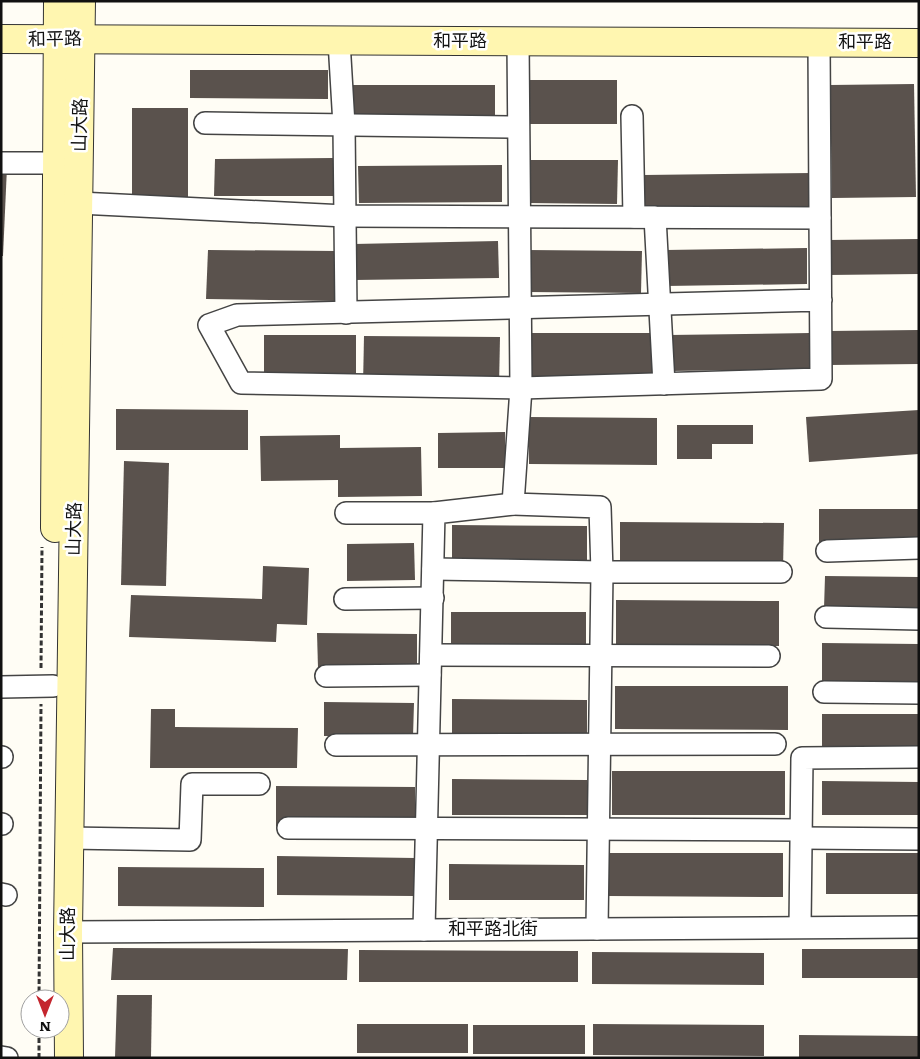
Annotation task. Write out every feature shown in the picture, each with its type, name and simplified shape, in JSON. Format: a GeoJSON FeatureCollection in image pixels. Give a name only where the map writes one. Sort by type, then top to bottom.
{"type":"FeatureCollection","features":[{"type":"Feature","properties":{"kind":"main road","name":"山大路"},"geometry":{"type":"LineString","coordinates":[[58,1],[70,38],[79,203],[68,932],[69,1058]]}},
{"type":"Feature","properties":{"kind":"main road","name":"山大路"},"geometry":{"type":"LineString","coordinates":[[51,989],[58,163],[70,38],[81,1]]}},
{"type":"Feature","properties":{"kind":"main road","name":"和平路"},"geometry":{"type":"LineString","coordinates":[[1,40],[70,38],[919,43]]}},
{"type":"Feature","properties":{"kind":"main road"},"geometry":{"type":"LineString","coordinates":[[50,1058],[51,1039]]}},
{"type":"Feature","properties":{"kind":"street"},"geometry":{"type":"LineString","coordinates":[[339,41],[344,125],[346,313]]}},
{"type":"Feature","properties":{"kind":"street"},"geometry":{"type":"LineString","coordinates":[[513,504],[521,388],[518,41]]}},
{"type":"Feature","properties":{"kind":"street"},"geometry":{"type":"LineString","coordinates":[[819,42],[821,300],[821,379],[521,388],[241,383],[209,325],[237,315],[821,300]]}},
{"type":"Feature","properties":{"kind":"street"},"geometry":{"type":"LineString","coordinates":[[632,116],[644,217],[660,305],[664,384]]}},
{"type":"Feature","properties":{"kind":"street"},"geometry":{"type":"LineString","coordinates":[[205,123],[518,127]]}},
{"type":"Feature","properties":{"kind":"street"},"geometry":{"type":"LineString","coordinates":[[1,162],[58,163]]}},
{"type":"Feature","properties":{"kind":"street"},"geometry":{"type":"LineString","coordinates":[[79,203],[345,216],[820,218]]}},
{"type":"Feature","properties":{"kind":"street"},"geometry":{"type":"LineString","coordinates":[[346,513],[434,513],[513,504],[600,507],[602,572],[597,929]]}},
{"type":"Feature","properties":{"kind":"street"},"geometry":{"type":"LineString","coordinates":[[424,930],[434,513]]}},
{"type":"Feature","properties":{"kind":"street"},"geometry":{"type":"LineString","coordinates":[[827,551],[919,548]]}},
{"type":"Feature","properties":{"kind":"street"},"geometry":{"type":"LineString","coordinates":[[433,569],[602,572],[781,572]]}},
{"type":"Feature","properties":{"kind":"street"},"geometry":{"type":"LineString","coordinates":[[345,599],[433,598]]}},
{"type":"Feature","properties":{"kind":"street"},"geometry":{"type":"LineString","coordinates":[[826,617],[919,619]]}},
{"type":"Feature","properties":{"kind":"street"},"geometry":{"type":"LineString","coordinates":[[326,676],[431,665],[600,656],[769,656]]}},
{"type":"Feature","properties":{"kind":"street"},"geometry":{"type":"LineString","coordinates":[[1,687],[53,686]]}},
{"type":"Feature","properties":{"kind":"street"},"geometry":{"type":"LineString","coordinates":[[824,692],[919,693]]}},
{"type":"Feature","properties":{"kind":"street"},"geometry":{"type":"LineString","coordinates":[[336,745],[775,744]]}},
{"type":"Feature","properties":{"kind":"street"},"geometry":{"type":"LineString","coordinates":[[800,927],[802,758],[919,757]]}},
{"type":"Feature","properties":{"kind":"street"},"geometry":{"type":"LineString","coordinates":[[70,838],[190,840],[192,784],[259,784]]}},
{"type":"Feature","properties":{"kind":"street"},"geometry":{"type":"LineString","coordinates":[[288,828],[598,828],[919,838]]}},
{"type":"Feature","properties":{"kind":"street","name":"和平路北街"},"geometry":{"type":"LineString","coordinates":[[68,932],[919,927]]}},
{"type":"Feature","properties":{"kind":"street"},"geometry":{"type":"LineString","coordinates":[[1,1057],[7,1058]]}},
{"type":"Feature","properties":{"kind":"path"},"geometry":{"type":"LineString","coordinates":[[39,1039],[39,1058]]}},
{"type":"Feature","properties":{"kind":"building"},"geometry":{"type":"Polygon","coordinates":[[[190,70],[328,70],[328,99],[190,98],[190,70]]]}},
{"type":"Feature","properties":{"kind":"building"},"geometry":{"type":"Polygon","coordinates":[[[526,80],[617,80],[617,124],[526,124],[526,80]]]}},
{"type":"Feature","properties":{"kind":"building"},"geometry":{"type":"Polygon","coordinates":[[[914,84],[916,197],[832,198],[830,85],[914,84]]]}},
{"type":"Feature","properties":{"kind":"building"},"geometry":{"type":"Polygon","coordinates":[[[351,85],[495,85],[495,122],[352,123],[351,85]]]}},
{"type":"Feature","properties":{"kind":"building"},"geometry":{"type":"Polygon","coordinates":[[[132,108],[188,108],[188,197],[132,197],[132,108]]]}},
{"type":"Feature","properties":{"kind":"building"},"geometry":{"type":"Polygon","coordinates":[[[333,158],[333,196],[214,196],[215,159],[333,158]]]}},
{"type":"Feature","properties":{"kind":"building"},"geometry":{"type":"Polygon","coordinates":[[[527,160],[618,160],[617,204],[526,203],[527,160]]]}},
{"type":"Feature","properties":{"kind":"building"},"geometry":{"type":"Polygon","coordinates":[[[502,165],[502,202],[359,203],[358,166],[502,165]]]}},
{"type":"Feature","properties":{"kind":"building"},"geometry":{"type":"Polygon","coordinates":[[[1,167],[7,167],[3,256],[1,256],[1,167]]]}},
{"type":"Feature","properties":{"kind":"building"},"geometry":{"type":"Polygon","coordinates":[[[813,173],[813,209],[645,212],[644,175],[813,173]]]}},
{"type":"Feature","properties":{"kind":"building"},"geometry":{"type":"Polygon","coordinates":[[[919,239],[919,274],[828,275],[827,240],[919,239]]]}},
{"type":"Feature","properties":{"kind":"building"},"geometry":{"type":"Polygon","coordinates":[[[498,241],[499,278],[354,280],[354,244],[498,241]]]}},
{"type":"Feature","properties":{"kind":"building"},"geometry":{"type":"Polygon","coordinates":[[[807,248],[807,284],[666,286],[666,250],[807,248]]]}},
{"type":"Feature","properties":{"kind":"building"},"geometry":{"type":"Polygon","coordinates":[[[208,250],[336,251],[336,301],[206,299],[208,250]]]}},
{"type":"Feature","properties":{"kind":"building"},"geometry":{"type":"Polygon","coordinates":[[[527,250],[642,251],[641,293],[527,292],[527,250]]]}},
{"type":"Feature","properties":{"kind":"building"},"geometry":{"type":"Polygon","coordinates":[[[919,330],[919,364],[830,365],[829,331],[919,330]]]}},
{"type":"Feature","properties":{"kind":"building"},"geometry":{"type":"Polygon","coordinates":[[[527,333],[655,333],[655,380],[527,380],[527,333]]]}},
{"type":"Feature","properties":{"kind":"building"},"geometry":{"type":"Polygon","coordinates":[[[810,333],[810,369],[669,371],[669,335],[810,333]]]}},
{"type":"Feature","properties":{"kind":"building"},"geometry":{"type":"Polygon","coordinates":[[[264,335],[356,335],[356,384],[264,384],[264,335]]]}},
{"type":"Feature","properties":{"kind":"building"},"geometry":{"type":"Polygon","coordinates":[[[364,336],[500,337],[499,387],[363,386],[364,336]]]}},
{"type":"Feature","properties":{"kind":"building"},"geometry":{"type":"Polygon","coordinates":[[[116,409],[248,410],[248,450],[116,450],[116,409]]]}},
{"type":"Feature","properties":{"kind":"building"},"geometry":{"type":"Polygon","coordinates":[[[919,410],[919,454],[809,462],[806,417],[919,410]]]}},
{"type":"Feature","properties":{"kind":"building"},"geometry":{"type":"Polygon","coordinates":[[[529,417],[657,418],[657,465],[529,464],[529,417]]]}},
{"type":"Feature","properties":{"kind":"building"},"geometry":{"type":"Polygon","coordinates":[[[677,425],[753,425],[753,444],[712,444],[712,459],[677,459],[677,425]]]}},
{"type":"Feature","properties":{"kind":"building"},"geometry":{"type":"Polygon","coordinates":[[[505,432],[505,468],[438,468],[438,433],[505,432]]]}},
{"type":"Feature","properties":{"kind":"building"},"geometry":{"type":"Polygon","coordinates":[[[340,435],[340,448],[421,447],[422,496],[338,497],[338,480],[261,481],[260,436],[340,435]]]}},
{"type":"Feature","properties":{"kind":"building"},"geometry":{"type":"Polygon","coordinates":[[[124,461],[169,463],[166,586],[121,585],[124,461]]]}},
{"type":"Feature","properties":{"kind":"building"},"geometry":{"type":"Polygon","coordinates":[[[819,509],[919,509],[919,542],[819,542],[819,509]]]}},
{"type":"Feature","properties":{"kind":"building"},"geometry":{"type":"Polygon","coordinates":[[[620,522],[784,523],[783,568],[620,567],[620,522]]]}},
{"type":"Feature","properties":{"kind":"building"},"geometry":{"type":"Polygon","coordinates":[[[452,525],[587,526],[587,562],[452,561],[452,525]]]}},
{"type":"Feature","properties":{"kind":"building"},"geometry":{"type":"Polygon","coordinates":[[[414,543],[415,580],[347,581],[347,544],[414,543]]]}},
{"type":"Feature","properties":{"kind":"building"},"geometry":{"type":"Polygon","coordinates":[[[263,566],[309,568],[307,625],[277,624],[276,642],[129,637],[131,595],[262,599],[263,566]]]}},
{"type":"Feature","properties":{"kind":"building"},"geometry":{"type":"Polygon","coordinates":[[[825,576],[919,577],[919,609],[824,609],[825,576]]]}},
{"type":"Feature","properties":{"kind":"building"},"geometry":{"type":"Polygon","coordinates":[[[616,600],[779,601],[779,646],[616,645],[616,600]]]}},
{"type":"Feature","properties":{"kind":"building"},"geometry":{"type":"Polygon","coordinates":[[[451,612],[586,612],[586,648],[451,647],[451,612]]]}},
{"type":"Feature","properties":{"kind":"building"},"geometry":{"type":"Polygon","coordinates":[[[317,633],[417,634],[417,667],[318,668],[317,633]]]}},
{"type":"Feature","properties":{"kind":"building"},"geometry":{"type":"Polygon","coordinates":[[[822,643],[919,644],[919,685],[822,684],[822,643]]]}},
{"type":"Feature","properties":{"kind":"building"},"geometry":{"type":"Polygon","coordinates":[[[615,686],[788,686],[788,730],[615,729],[615,686]]]}},
{"type":"Feature","properties":{"kind":"building"},"geometry":{"type":"Polygon","coordinates":[[[452,699],[587,700],[587,736],[452,735],[452,699]]]}},
{"type":"Feature","properties":{"kind":"building"},"geometry":{"type":"Polygon","coordinates":[[[324,702],[414,703],[413,737],[324,736],[324,702]]]}},
{"type":"Feature","properties":{"kind":"building"},"geometry":{"type":"Polygon","coordinates":[[[151,709],[175,709],[175,727],[298,728],[297,768],[150,768],[151,709]]]}},
{"type":"Feature","properties":{"kind":"building"},"geometry":{"type":"Polygon","coordinates":[[[822,714],[919,714],[919,747],[822,747],[822,714]]]}},
{"type":"Feature","properties":{"kind":"building"},"geometry":{"type":"Polygon","coordinates":[[[612,771],[785,771],[785,815],[612,815],[612,771]]]}},
{"type":"Feature","properties":{"kind":"building"},"geometry":{"type":"Polygon","coordinates":[[[452,779],[587,780],[587,815],[452,815],[452,779]]]}},
{"type":"Feature","properties":{"kind":"building"},"geometry":{"type":"Polygon","coordinates":[[[822,781],[919,782],[919,815],[822,815],[822,781]]]}},
{"type":"Feature","properties":{"kind":"building"},"geometry":{"type":"Polygon","coordinates":[[[276,786],[415,787],[415,826],[276,826],[276,786]]]}},
{"type":"Feature","properties":{"kind":"building"},"geometry":{"type":"Polygon","coordinates":[[[609,853],[783,853],[783,897],[609,896],[609,853]]]}},
{"type":"Feature","properties":{"kind":"building"},"geometry":{"type":"Polygon","coordinates":[[[826,853],[919,853],[919,894],[826,894],[826,853]]]}},
{"type":"Feature","properties":{"kind":"building"},"geometry":{"type":"Polygon","coordinates":[[[277,856],[415,858],[414,896],[277,895],[277,856]]]}},
{"type":"Feature","properties":{"kind":"building"},"geometry":{"type":"Polygon","coordinates":[[[449,864],[584,865],[584,900],[449,900],[449,864]]]}},
{"type":"Feature","properties":{"kind":"building"},"geometry":{"type":"Polygon","coordinates":[[[118,867],[264,868],[264,907],[118,906],[118,867]]]}},
{"type":"Feature","properties":{"kind":"building"},"geometry":{"type":"Polygon","coordinates":[[[113,948],[348,949],[347,980],[111,980],[113,948]]]}},
{"type":"Feature","properties":{"kind":"building"},"geometry":{"type":"Polygon","coordinates":[[[802,949],[919,949],[919,978],[802,978],[802,949]]]}},
{"type":"Feature","properties":{"kind":"building"},"geometry":{"type":"Polygon","coordinates":[[[359,950],[578,951],[578,982],[359,982],[359,950]]]}},
{"type":"Feature","properties":{"kind":"building"},"geometry":{"type":"Polygon","coordinates":[[[592,952],[764,953],[764,985],[592,984],[592,952]]]}},
{"type":"Feature","properties":{"kind":"building"},"geometry":{"type":"Polygon","coordinates":[[[117,995],[152,995],[151,1058],[115,1058],[117,995]]]}},
{"type":"Feature","properties":{"kind":"building"},"geometry":{"type":"Polygon","coordinates":[[[357,1024],[468,1024],[468,1053],[357,1053],[357,1024]]]}},
{"type":"Feature","properties":{"kind":"building"},"geometry":{"type":"Polygon","coordinates":[[[593,1024],[764,1025],[764,1056],[593,1055],[593,1024]]]}},
{"type":"Feature","properties":{"kind":"building"},"geometry":{"type":"Polygon","coordinates":[[[473,1025],[585,1025],[585,1054],[473,1054],[473,1025]]]}},
{"type":"Feature","properties":{"kind":"building"},"geometry":{"type":"Polygon","coordinates":[[[799,1035],[919,1036],[919,1058],[799,1058],[799,1035]]]}}]}
